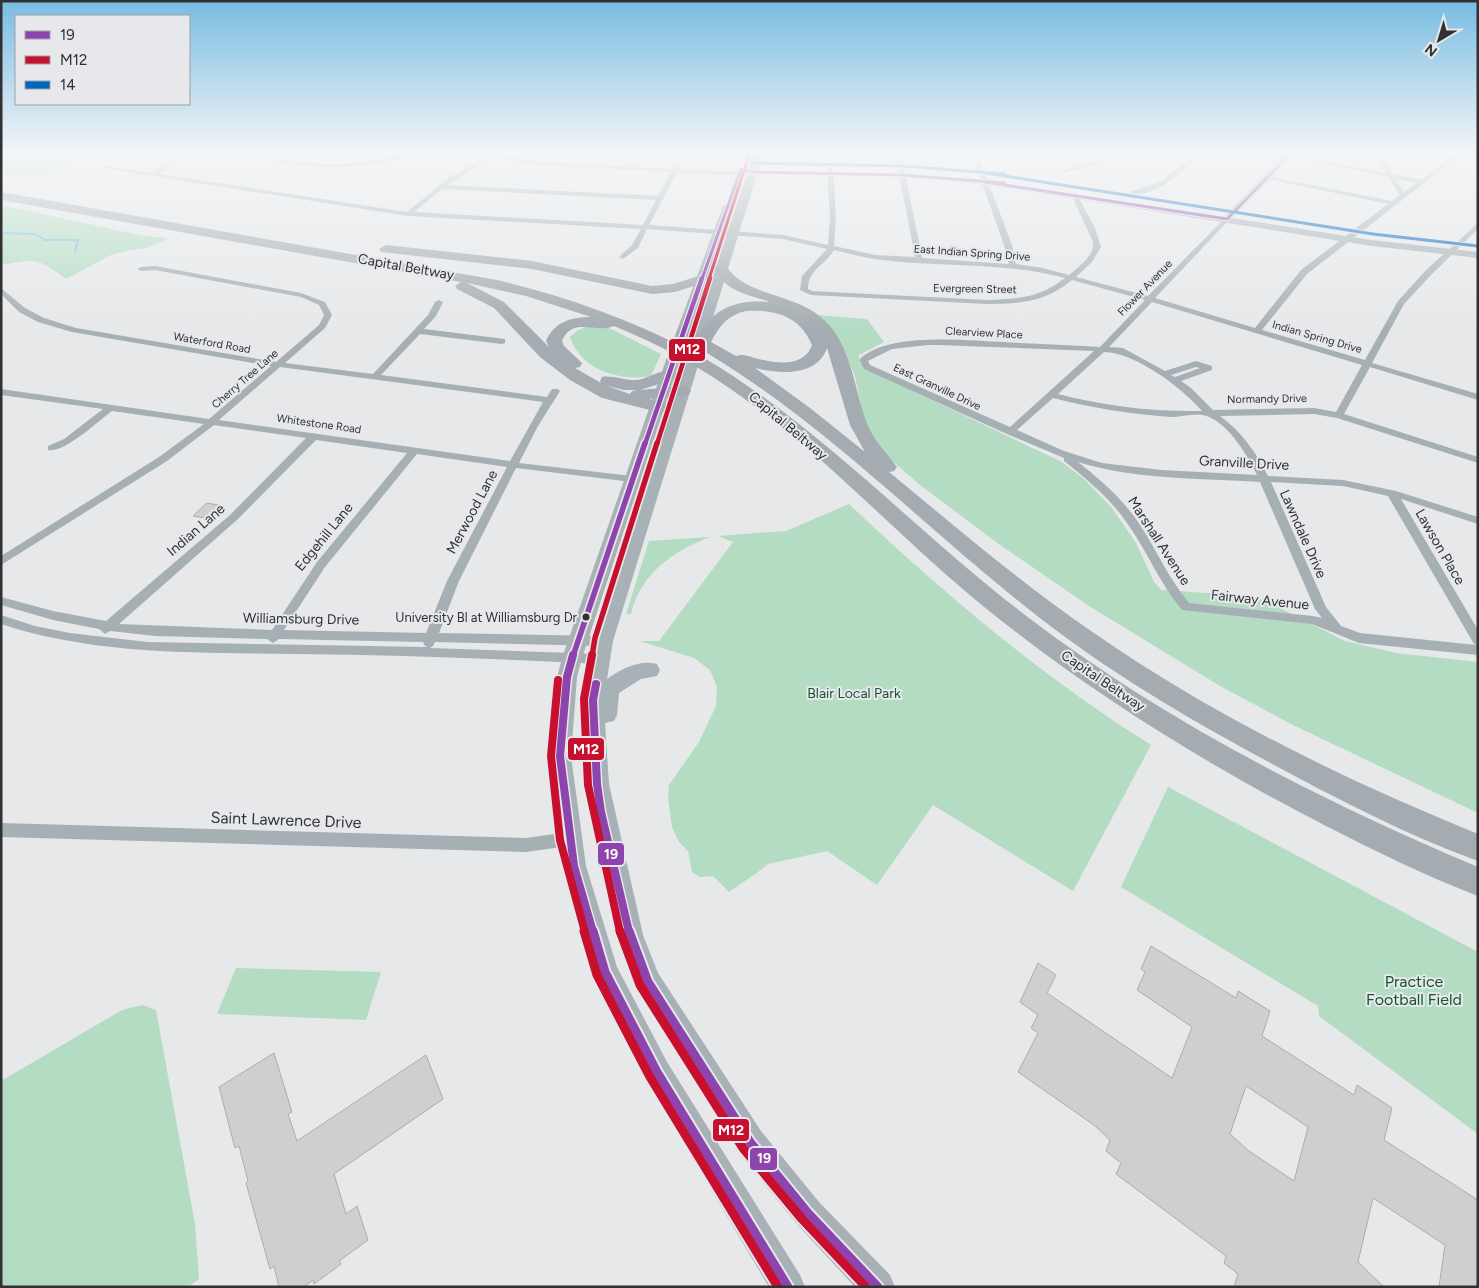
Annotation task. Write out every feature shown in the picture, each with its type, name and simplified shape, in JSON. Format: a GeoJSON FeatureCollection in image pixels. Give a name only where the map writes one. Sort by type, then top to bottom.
{"type":"FeatureCollection","features":[{"type":"Feature","properties":{"kind":"highway","name":"Capital Beltway"},"geometry":{"type":"LineString","coordinates":[[93,212],[497,284],[550,297],[601,314],[672,377],[722,375],[765,406],[1014,619],[1089,673],[1160,719],[1239,766],[1322,810],[1402,849],[1478,882]]}},
{"type":"Feature","properties":{"kind":"highway","name":"Capital Beltway"},"geometry":{"type":"LineString","coordinates":[[149,212],[489,271],[583,294],[607,302]]}},
{"type":"Feature","properties":{"kind":"highway"},"geometry":{"type":"LineString","coordinates":[[330,243],[532,265],[652,290],[675,288],[702,280]]}},
{"type":"Feature","properties":{"kind":"highway"},"geometry":{"type":"LineString","coordinates":[[376,262],[442,279],[466,287],[488,298],[510,315],[546,354],[576,376],[608,394],[672,377]]}},
{"type":"Feature","properties":{"kind":"highway"},"geometry":{"type":"LineString","coordinates":[[721,269],[735,285],[806,311],[822,326],[836,347],[859,426],[875,454],[986,564]]}},
{"type":"Feature","properties":{"kind":"highway","name":"Capital Beltway"},"geometry":{"type":"LineString","coordinates":[[705,333],[714,322],[728,313],[743,308],[765,307],[795,315],[809,327],[820,345],[817,354],[806,363],[787,367],[766,366],[747,361],[658,322],[724,355],[789,400],[986,564],[1075,632],[1182,701],[1252,741],[1329,780],[1423,825],[1478,848]]}},
{"type":"Feature","properties":{"kind":"highway"},"geometry":{"type":"LineString","coordinates":[[672,377],[611,325],[588,321],[567,326],[555,335],[554,341],[557,348],[573,362],[601,378],[620,385],[639,386],[672,377],[705,333]]}},
{"type":"Feature","properties":{"kind":"main road"},"geometry":{"type":"LineString","coordinates":[[726,212],[686,324],[601,650],[593,700],[597,784],[603,821],[630,935],[648,982],[750,1142],[808,1213],[878,1287]]}},
{"type":"Feature","properties":{"kind":"main road"},"geometry":{"type":"LineString","coordinates":[[705,333],[721,269],[740,212]]}},
{"type":"Feature","properties":{"kind":"main road"},"geometry":{"type":"LineString","coordinates":[[672,377],[632,479],[567,677],[560,756],[569,839],[574,866],[605,972],[657,1072],[788,1287]]}},
{"type":"Feature","properties":{"kind":"main road"},"geometry":{"type":"LineString","coordinates":[[595,742],[602,731],[606,718],[608,690],[631,675],[643,670],[650,670]]}},
{"type":"Feature","properties":{"kind":"street","name":"East Indian Spring Drive"},"geometry":{"type":"LineString","coordinates":[[396,212],[719,231],[783,237],[875,257],[1013,266],[1072,276],[1150,299]]}},
{"type":"Feature","properties":{"kind":"street"},"geometry":{"type":"LineString","coordinates":[[623,257],[635,246],[651,212]]}},
{"type":"Feature","properties":{"kind":"street"},"geometry":{"type":"LineString","coordinates":[[830,248],[833,234],[832,212]]}},
{"type":"Feature","properties":{"kind":"street"},"geometry":{"type":"LineString","coordinates":[[909,212],[918,261]]}},
{"type":"Feature","properties":{"kind":"street"},"geometry":{"type":"LineString","coordinates":[[996,212],[1008,245],[1013,266]]}},
{"type":"Feature","properties":{"kind":"street","name":"Evergreen Street"},"geometry":{"type":"LineString","coordinates":[[830,248],[829,252],[809,272],[803,284],[804,290],[819,294],[1013,302],[1040,298],[1057,290],[1094,255],[1097,247],[1094,233],[1083,212]]}},
{"type":"Feature","properties":{"kind":"street"},"geometry":{"type":"LineString","coordinates":[[1185,212],[1347,238],[1478,256]]}},
{"type":"Feature","properties":{"kind":"street","name":"Flower Avenue"},"geometry":{"type":"LineString","coordinates":[[1010,432],[1101,350],[1234,212]]}},
{"type":"Feature","properties":{"kind":"street"},"geometry":{"type":"LineString","coordinates":[[1257,331],[1304,272],[1380,212]]}},
{"type":"Feature","properties":{"kind":"street"},"geometry":{"type":"LineString","coordinates":[[1339,415],[1401,303],[1429,272],[1455,253],[1478,225]]}},
{"type":"Feature","properties":{"kind":"street","name":"Cherry Tree Lane"},"geometry":{"type":"LineString","coordinates":[[1,561],[163,459],[214,422],[326,321],[328,310],[320,302],[301,295],[155,268],[140,269]]}},
{"type":"Feature","properties":{"kind":"street","name":"Waterford Road"},"geometry":{"type":"LineString","coordinates":[[1,290],[22,310],[58,326],[279,365],[374,377],[552,395]]}},
{"type":"Feature","properties":{"kind":"street","name":"Indian Spring Drive"},"geometry":{"type":"LineString","coordinates":[[1150,299],[1478,397]]}},
{"type":"Feature","properties":{"kind":"street"},"geometry":{"type":"LineString","coordinates":[[374,377],[432,316],[439,302]]}},
{"type":"Feature","properties":{"kind":"street"},"geometry":{"type":"LineString","coordinates":[[419,331],[502,340]]}},
{"type":"Feature","properties":{"kind":"street","name":"Clearview Place"},"geometry":{"type":"LineString","coordinates":[[868,357],[890,347],[920,342],[1101,350]]}},
{"type":"Feature","properties":{"kind":"street","name":"Lawndale Drive"},"geometry":{"type":"LineString","coordinates":[[1101,350],[1120,350],[1175,380],[1188,390],[1210,413],[1228,426],[1246,446],[1264,478],[1321,609],[1337,630]]}},
{"type":"Feature","properties":{"kind":"street","name":"East Granville Drive"},"geometry":{"type":"LineString","coordinates":[[868,357],[863,360],[867,367],[1010,432]]}},
{"type":"Feature","properties":{"kind":"street"},"geometry":{"type":"LineString","coordinates":[[1164,374],[1196,364],[1209,368],[1175,380]]}},
{"type":"Feature","properties":{"kind":"street","name":"Whitestone Road"},"geometry":{"type":"LineString","coordinates":[[1,392],[514,465],[632,479]]}},
{"type":"Feature","properties":{"kind":"street","name":"Merwood Lane"},"geometry":{"type":"LineString","coordinates":[[426,652],[453,581],[533,426],[552,395]]}},
{"type":"Feature","properties":{"kind":"street","name":"Normandy Drive"},"geometry":{"type":"LineString","coordinates":[[1052,395],[1086,404],[1172,414],[1314,411],[1339,415],[1478,460]]}},
{"type":"Feature","properties":{"kind":"street"},"geometry":{"type":"LineString","coordinates":[[51,448],[67,441],[110,408]]}},
{"type":"Feature","properties":{"kind":"street","name":"Granville Drive"},"geometry":{"type":"LineString","coordinates":[[1010,432],[1060,453],[1101,466],[1127,470],[1343,483],[1392,493],[1478,521]]}},
{"type":"Feature","properties":{"kind":"street","name":"Indian Lane"},"geometry":{"type":"LineString","coordinates":[[93,640],[234,517],[314,436]]}},
{"type":"Feature","properties":{"kind":"street","name":"Edgehill Lane"},"geometry":{"type":"LineString","coordinates":[[268,649],[308,581],[414,450]]}},
{"type":"Feature","properties":{"kind":"street","name":"Marshall Avenue"},"geometry":{"type":"LineString","coordinates":[[1060,453],[1109,494],[1134,526],[1175,595],[1186,607]]}},
{"type":"Feature","properties":{"kind":"street","name":"Lawson Place"},"geometry":{"type":"LineString","coordinates":[[1392,493],[1478,641]]}},
{"type":"Feature","properties":{"kind":"street","name":"Williamsburg Drive"},"geometry":{"type":"LineString","coordinates":[[1,601],[51,615],[107,627],[205,633],[432,637],[601,650]]}},
{"type":"Feature","properties":{"kind":"street","name":"Fairway Avenue"},"geometry":{"type":"LineString","coordinates":[[1186,607],[1313,620],[1359,638],[1478,650]]}},
{"type":"Feature","properties":{"kind":"street","name":"Williamsburg Drive"},"geometry":{"type":"LineString","coordinates":[[1,619],[77,639],[142,646],[426,652],[601,650]]}},
{"type":"Feature","properties":{"kind":"street","name":"Saint Lawrence Drive"},"geometry":{"type":"LineString","coordinates":[[1,830],[526,845],[569,839]]}},
{"type":"Feature","properties":{"kind":"green space"},"geometry":{"type":"Polygon","coordinates":[[[1,212],[34,212],[144,236],[169,238],[147,248],[111,255],[66,279],[42,263],[29,261],[1,265],[1,212]]]}},
{"type":"Feature","properties":{"kind":"green space"},"geometry":{"type":"Polygon","coordinates":[[[817,315],[867,319],[884,342],[859,355],[859,362],[864,368],[1062,462],[1084,479],[1112,508],[1136,543],[1154,582],[1161,590],[1253,596],[1345,641],[1396,653],[1478,662],[1478,813],[1293,725],[1220,686],[1089,606],[996,542],[920,485],[889,458],[866,429],[855,376],[842,346],[817,315]]]}},
{"type":"Feature","properties":{"kind":"green space"},"geometry":{"type":"Polygon","coordinates":[[[590,325],[605,326],[661,354],[651,376],[627,377],[615,375],[603,371],[583,358],[575,348],[570,337],[577,331],[590,325]]]}},
{"type":"Feature","properties":{"kind":"green space","name":"Blair Local Park"},"geometry":{"type":"Polygon","coordinates":[[[849,504],[920,570],[994,632],[1071,691],[1151,745],[1073,891],[933,805],[877,885],[827,851],[768,864],[729,892],[713,876],[700,877],[692,872],[688,851],[679,842],[672,827],[668,798],[669,785],[699,742],[716,706],[717,687],[710,670],[694,658],[640,641],[659,641],[733,542],[718,536],[786,531],[849,504]]]}},
{"type":"Feature","properties":{"kind":"green space"},"geometry":{"type":"Polygon","coordinates":[[[710,537],[683,549],[660,565],[642,587],[631,614],[626,614],[649,541],[710,537]]]}},
{"type":"Feature","properties":{"kind":"green space","name":"Practice Football Field"},"geometry":{"type":"Polygon","coordinates":[[[1168,787],[1478,952],[1478,1134],[1319,1016],[1318,1006],[1121,887],[1168,787]]]}},
{"type":"Feature","properties":{"kind":"green space"},"geometry":{"type":"Polygon","coordinates":[[[236,968],[381,972],[366,1020],[217,1014],[236,968]]]}},
{"type":"Feature","properties":{"kind":"green space"},"geometry":{"type":"Polygon","coordinates":[[[142,1005],[156,1010],[195,1224],[199,1279],[188,1287],[1,1287],[1,1081],[122,1010],[142,1005]]]}},
{"type":"Feature","properties":{"kind":"building"},"geometry":{"type":"Polygon","coordinates":[[[207,503],[223,506],[210,519],[193,516],[207,503]]]}},
{"type":"Feature","properties":{"kind":"building"},"geometry":{"type":"Polygon","coordinates":[[[1151,946],[1236,998],[1238,991],[1270,1011],[1262,1036],[1354,1095],[1357,1085],[1392,1108],[1384,1140],[1478,1200],[1478,1287],[1439,1287],[1445,1245],[1373,1198],[1358,1262],[1384,1287],[1234,1287],[1238,1274],[1224,1263],[1226,1256],[1116,1174],[1121,1163],[1106,1151],[1110,1140],[1094,1125],[1018,1072],[1038,1033],[1031,1028],[1038,1015],[1020,1002],[1038,963],[1056,975],[1047,993],[1172,1078],[1192,1027],[1137,990],[1145,972],[1141,969],[1151,946]],[[1246,1086],[1230,1134],[1249,1151],[1294,1181],[1308,1127],[1246,1086]]]}},
{"type":"Feature","properties":{"kind":"building"},"geometry":{"type":"Polygon","coordinates":[[[274,1053],[292,1112],[288,1114],[297,1141],[426,1055],[443,1099],[334,1174],[346,1214],[357,1206],[368,1240],[339,1261],[341,1264],[314,1284],[313,1280],[304,1287],[279,1287],[274,1266],[270,1269],[246,1183],[248,1181],[239,1146],[235,1148],[219,1087],[274,1053]]]}},
{"type":"Feature","properties":{"kind":"waterway"},"geometry":{"type":"LineString","coordinates":[[1,233],[35,234],[45,240],[78,240],[75,251]]}},
{"type":"Feature","properties":{"kind":"transit line","name":"19"},"geometry":{"type":"LineString","coordinates":[[726,212],[673,360],[572,658],[567,677],[560,756],[574,866],[605,972],[657,1072],[788,1287]]}},
{"type":"Feature","properties":{"kind":"transit line","name":"M12"},"geometry":{"type":"LineString","coordinates":[[731,212],[595,638],[584,699],[588,785],[621,937],[640,985],[743,1148],[802,1219],[866,1287]]}},
{"type":"Feature","properties":{"kind":"transit line","name":"19"},"geometry":{"type":"LineString","coordinates":[[1182,212],[1227,219],[1234,212]]}},
{"type":"Feature","properties":{"kind":"transit line","name":"14"},"geometry":{"type":"LineString","coordinates":[[1234,212],[1373,234],[1478,246]]}},
{"type":"Feature","properties":{"kind":"transit line","name":"M12"},"geometry":{"type":"LineString","coordinates":[[558,680],[551,756],[560,840],[566,868],[597,975],[650,1077],[778,1287]]}},
{"type":"Feature","properties":{"kind":"transit line","name":"19"},"geometry":{"type":"LineString","coordinates":[[596,684],[593,700],[597,784],[601,812],[630,935],[648,982],[750,1142],[808,1213],[878,1287]]}},
{"type":"Feature","properties":{"kind":"place","name":"University Bl at Williamsburg Dr"},"geometry":{"type":"Point","coordinates":[586,617]}}]}
